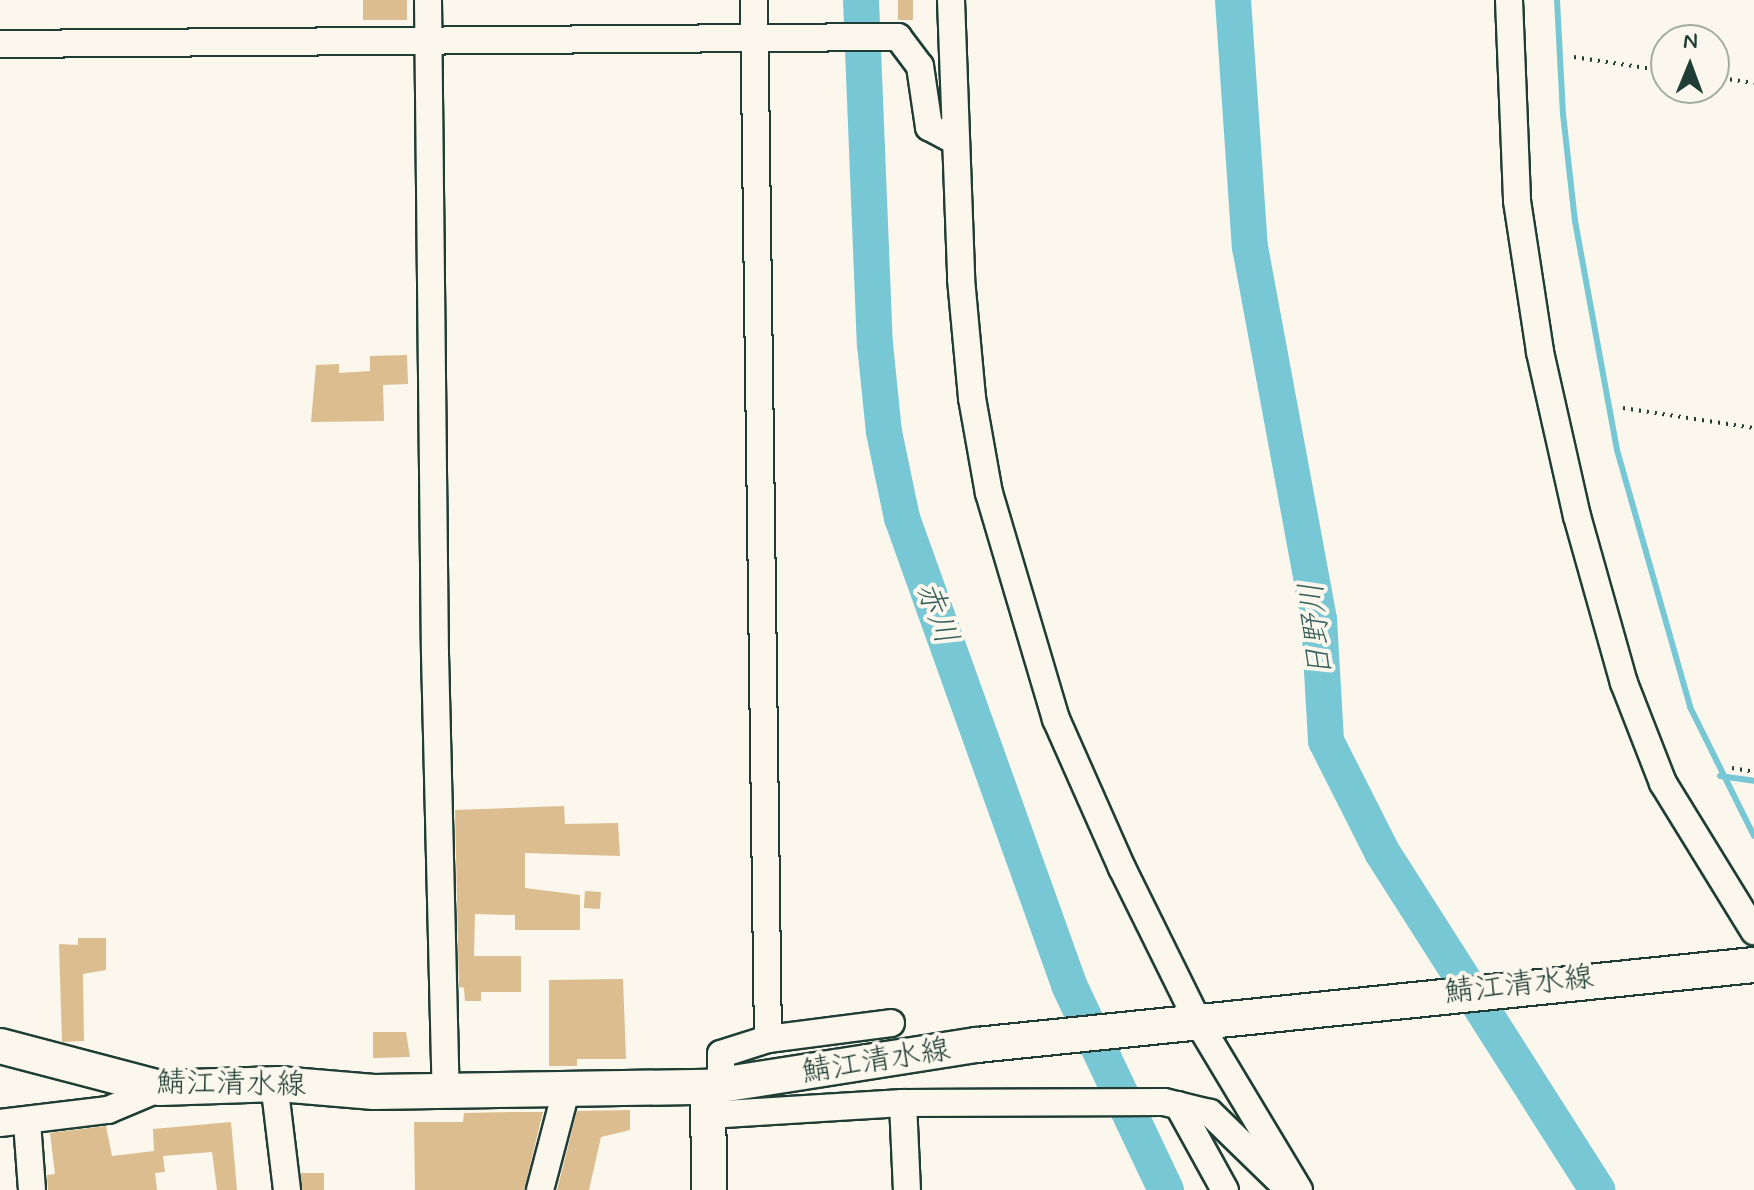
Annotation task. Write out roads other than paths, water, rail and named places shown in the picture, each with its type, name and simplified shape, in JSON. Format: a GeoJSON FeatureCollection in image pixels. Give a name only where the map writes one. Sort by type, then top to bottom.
{"type":"FeatureCollection","features":[{"type":"Feature","properties":{"kind":"main road","name":"鯖江清水線"},"geometry":{"type":"LineString","coordinates":[[0,1046],[160,1088],[279,1084],[374,1092],[567,1087],[712,1096],[977,1045],[1697,968],[1754,965]]}},
{"type":"Feature","properties":{"kind":"main road"},"geometry":{"type":"LineString","coordinates":[[709,1190],[712,1096]]}},
{"type":"Feature","properties":{"kind":"street"},"geometry":{"type":"LineString","coordinates":[[428,0],[435,654],[446,1090]]}},
{"type":"Feature","properties":{"kind":"street"},"geometry":{"type":"LineString","coordinates":[[754,0],[768,1039]]}},
{"type":"Feature","properties":{"kind":"street"},"geometry":{"type":"LineString","coordinates":[[951,0],[955,141],[972,398],[989,493],[1056,719],[1214,1020],[1299,1190]]}},
{"type":"Feature","properties":{"kind":"street"},"geometry":{"type":"LineString","coordinates":[[1509,0],[1517,201],[1540,352],[1577,516],[1624,683],[1663,783],[1754,931]]}},
{"type":"Feature","properties":{"kind":"street"},"geometry":{"type":"LineString","coordinates":[[0,44],[898,37],[920,66],[929,127],[955,141]]}},
{"type":"Feature","properties":{"kind":"street"},"geometry":{"type":"LineString","coordinates":[[891,1023],[768,1039],[721,1054],[712,1096],[903,1103],[1178,1105],[1210,1113],[1289,1190]]}},
{"type":"Feature","properties":{"kind":"street"},"geometry":{"type":"LineString","coordinates":[[279,1084],[276,1099],[287,1190]]}},
{"type":"Feature","properties":{"kind":"street"},"geometry":{"type":"LineString","coordinates":[[540,1190],[567,1087]]}},
{"type":"Feature","properties":{"kind":"street"},"geometry":{"type":"LineString","coordinates":[[0,1123],[108,1110],[160,1088]]}},
{"type":"Feature","properties":{"kind":"street"},"geometry":{"type":"LineString","coordinates":[[903,1103],[907,1190]]}},
{"type":"Feature","properties":{"kind":"street"},"geometry":{"type":"LineString","coordinates":[[1178,1105],[1225,1190]]}},
{"type":"Feature","properties":{"kind":"street"},"geometry":{"type":"LineString","coordinates":[[27,1122],[32,1190]]}},
{"type":"Feature","properties":{"kind":"waterway","name":"赤川"},"geometry":{"type":"LineString","coordinates":[[861,0],[875,344],[884,432],[902,518],[1069,985],[1166,1190]]}},
{"type":"Feature","properties":{"kind":"waterway","name":"日野川"},"geometry":{"type":"LineString","coordinates":[[1233,0],[1250,247],[1319,619],[1326,741],[1382,852],[1597,1190]]}},
{"type":"Feature","properties":{"kind":"waterway"},"geometry":{"type":"LineString","coordinates":[[1557,0],[1563,114],[1575,221],[1617,450],[1690,707],[1754,836]]}},
{"type":"Feature","properties":{"kind":"waterway"},"geometry":{"type":"LineString","coordinates":[[1720,776],[1754,781]]}}]}
